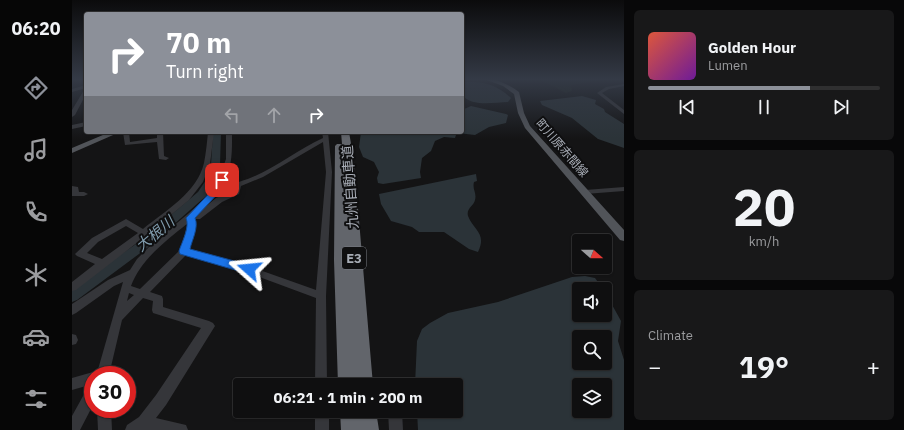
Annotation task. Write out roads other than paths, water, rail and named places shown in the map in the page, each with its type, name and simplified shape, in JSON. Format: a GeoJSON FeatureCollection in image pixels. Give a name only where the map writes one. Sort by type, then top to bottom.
{"type":"FeatureCollection","features":[{"type":"Feature","properties":{"kind":"highway","name":"九州自動車道"},"geometry":{"type":"LineString","coordinates":[[338,134],[341,160],[343,314],[348,378]]}},
{"type":"Feature","properties":{"kind":"highway","name":"九州自動車道"},"geometry":{"type":"LineString","coordinates":[[345,134],[349,161],[355,284],[363,378]]}},
{"type":"Feature","properties":{"kind":"highway"},"geometry":{"type":"LineString","coordinates":[[350,418],[351,430]]}},
{"type":"Feature","properties":{"kind":"highway"},"geometry":{"type":"LineString","coordinates":[[367,418],[369,430]]}},
{"type":"Feature","properties":{"kind":"main road","name":"町川原赤間線"},"geometry":{"type":"LineString","coordinates":[[518,99],[522,117],[527,127],[624,237]]}},
{"type":"Feature","properties":{"kind":"main road"},"geometry":{"type":"LineString","coordinates":[[72,151],[109,134]]}},
{"type":"Feature","properties":{"kind":"street"},"geometry":{"type":"LineString","coordinates":[[607,99],[624,112]]}},
{"type":"Feature","properties":{"kind":"street"},"geometry":{"type":"LineString","coordinates":[[72,102],[84,101]]}},
{"type":"Feature","properties":{"kind":"street"},"geometry":{"type":"LineString","coordinates":[[72,115],[80,102]]}},
{"type":"Feature","properties":{"kind":"street"},"geometry":{"type":"LineString","coordinates":[[72,127],[84,124]]}},
{"type":"Feature","properties":{"kind":"street"},"geometry":{"type":"LineString","coordinates":[[126,134],[127,144],[159,140]]}},
{"type":"Feature","properties":{"kind":"street"},"geometry":{"type":"LineString","coordinates":[[160,134],[161,158],[166,158]]}},
{"type":"Feature","properties":{"kind":"street"},"geometry":{"type":"LineString","coordinates":[[72,288],[144,233],[186,198],[199,182],[207,164],[211,134]]}},
{"type":"Feature","properties":{"kind":"street"},"geometry":{"type":"LineString","coordinates":[[118,316],[184,251],[187,246],[192,220],[220,187],[225,172],[230,140],[228,134]]}},
{"type":"Feature","properties":{"kind":"street"},"geometry":{"type":"LineString","coordinates":[[220,187],[238,185],[276,167],[325,136],[329,172],[321,296],[322,378]]}},
{"type":"Feature","properties":{"kind":"street"},"geometry":{"type":"LineString","coordinates":[[105,366],[126,288],[133,273],[140,263],[155,248],[211,205],[236,192],[238,185]]}},
{"type":"Feature","properties":{"kind":"street"},"geometry":{"type":"LineString","coordinates":[[72,188],[75,189],[75,194],[84,194]]}},
{"type":"Feature","properties":{"kind":"street"},"geometry":{"type":"LineString","coordinates":[[585,192],[622,191]]}},
{"type":"Feature","properties":{"kind":"street"},"geometry":{"type":"LineString","coordinates":[[104,264],[80,254],[95,240],[126,222],[144,233]]}},
{"type":"Feature","properties":{"kind":"street"},"geometry":{"type":"LineString","coordinates":[[184,251],[234,264],[321,296]]}},
{"type":"Feature","properties":{"kind":"street"},"geometry":{"type":"LineString","coordinates":[[72,310],[111,283],[133,273]]}},
{"type":"Feature","properties":{"kind":"street"},"geometry":{"type":"LineString","coordinates":[[126,288],[158,299],[157,310],[208,326],[161,400],[138,426]]}},
{"type":"Feature","properties":{"kind":"street"},"geometry":{"type":"LineString","coordinates":[[72,384],[84,381]]}},
{"type":"Feature","properties":{"kind":"street"},"geometry":{"type":"LineString","coordinates":[[72,430],[84,408]]}},
{"type":"Feature","properties":{"kind":"street"},"geometry":{"type":"LineString","coordinates":[[104,418],[105,430]]}},
{"type":"Feature","properties":{"kind":"street"},"geometry":{"type":"LineString","coordinates":[[322,418],[322,430]]}},
{"type":"Feature","properties":{"kind":"street"},"geometry":{"type":"LineString","coordinates":[[395,418],[396,430]]}},
{"type":"Feature","properties":{"kind":"street"},"geometry":{"type":"LineString","coordinates":[[138,426],[181,430]]}},
{"type":"Feature","properties":{"kind":"waterway","name":"大根川"},"geometry":{"type":"LineString","coordinates":[[72,296],[143,245],[202,194],[211,180],[216,165],[217,134]]}}]}
